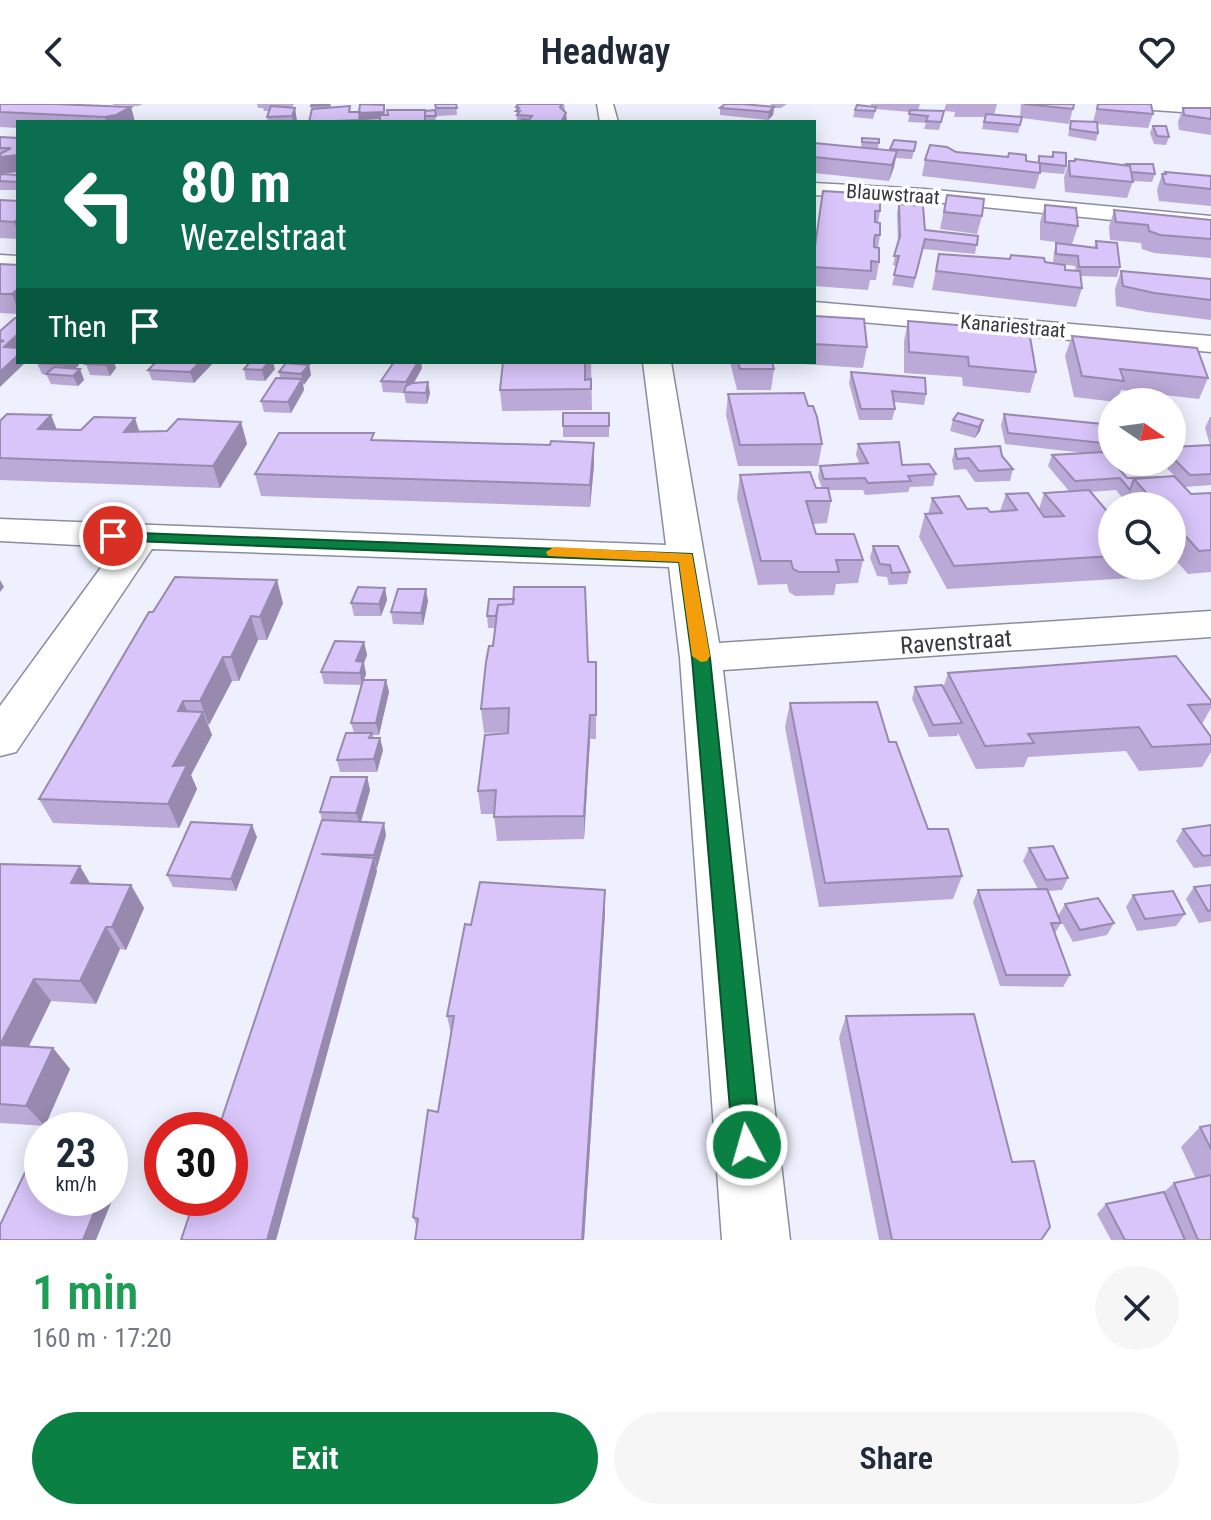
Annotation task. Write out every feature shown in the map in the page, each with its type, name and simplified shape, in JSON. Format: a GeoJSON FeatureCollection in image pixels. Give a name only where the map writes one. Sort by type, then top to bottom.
{"type":"FeatureCollection","features":[{"type":"Feature","properties":{"kind":"street"},"geometry":{"type":"LineString","coordinates":[[1139,104],[1211,109]]}},
{"type":"Feature","properties":{"kind":"street","name":"Blauwstraat"},"geometry":{"type":"LineString","coordinates":[[816,189],[924,195],[1211,223]]}},
{"type":"Feature","properties":{"kind":"street","name":"Kanariestraat"},"geometry":{"type":"LineString","coordinates":[[816,310],[1211,344]]}},
{"type":"Feature","properties":{"kind":"street"},"geometry":{"type":"LineString","coordinates":[[657,364],[701,658],[756,1240]]}},
{"type":"Feature","properties":{"kind":"street"},"geometry":{"type":"LineString","coordinates":[[0,530],[141,538],[686,557]]}},
{"type":"Feature","properties":{"kind":"street"},"geometry":{"type":"LineString","coordinates":[[0,740],[141,538]]}},
{"type":"Feature","properties":{"kind":"street","name":"Ravenstraat"},"geometry":{"type":"LineString","coordinates":[[701,658],[1211,624]]}},
{"type":"Feature","properties":{"kind":"building"},"geometry":{"type":"Polygon","coordinates":[[[0,104],[131,107],[105,117],[0,112],[0,104]]]}},
{"type":"Feature","properties":{"kind":"building"},"geometry":{"type":"Polygon","coordinates":[[[360,104],[384,105],[384,112],[359,113],[360,104]]]}},
{"type":"Feature","properties":{"kind":"building"},"geometry":{"type":"Polygon","coordinates":[[[435,104],[456,104],[457,108],[436,108],[435,104]]]}},
{"type":"Feature","properties":{"kind":"building"},"geometry":{"type":"Polygon","coordinates":[[[519,104],[562,104],[560,107],[566,113],[562,120],[529,120],[532,116],[517,115],[520,111],[516,111],[519,108],[516,107],[519,104]]]}},
{"type":"Feature","properties":{"kind":"building"},"geometry":{"type":"Polygon","coordinates":[[[725,104],[774,107],[769,112],[720,108],[725,104]]]}},
{"type":"Feature","properties":{"kind":"building"},"geometry":{"type":"Polygon","coordinates":[[[1024,104],[1074,104],[1073,109],[1024,104]]]}},
{"type":"Feature","properties":{"kind":"building"},"geometry":{"type":"Polygon","coordinates":[[[1098,104],[1151,104],[1153,114],[1097,109],[1098,104]]]}},
{"type":"Feature","properties":{"kind":"building"},"geometry":{"type":"Polygon","coordinates":[[[857,105],[876,107],[875,111],[855,110],[857,105]]]}},
{"type":"Feature","properties":{"kind":"building"},"geometry":{"type":"Polygon","coordinates":[[[271,106],[295,108],[292,116],[267,117],[271,106]]]}},
{"type":"Feature","properties":{"kind":"building"},"geometry":{"type":"Polygon","coordinates":[[[350,106],[349,112],[360,112],[359,120],[309,120],[312,109],[350,106]]]}},
{"type":"Feature","properties":{"kind":"building"},"geometry":{"type":"Polygon","coordinates":[[[1183,108],[1211,108],[1211,119],[1184,115],[1183,108]]]}},
{"type":"Feature","properties":{"kind":"building"},"geometry":{"type":"Polygon","coordinates":[[[387,110],[425,110],[425,120],[380,120],[380,115],[388,115],[387,110]]]}},
{"type":"Feature","properties":{"kind":"building"},"geometry":{"type":"Polygon","coordinates":[[[435,110],[436,116],[425,116],[425,111],[435,110]]]}},
{"type":"Feature","properties":{"kind":"building"},"geometry":{"type":"Polygon","coordinates":[[[910,110],[944,111],[941,122],[926,121],[928,116],[909,114],[910,110]]]}},
{"type":"Feature","properties":{"kind":"building"},"geometry":{"type":"Polygon","coordinates":[[[986,114],[1022,117],[1020,125],[984,122],[986,114]]]}},
{"type":"Feature","properties":{"kind":"building"},"geometry":{"type":"Polygon","coordinates":[[[1071,121],[1097,122],[1098,133],[1070,129],[1071,121]]]}},
{"type":"Feature","properties":{"kind":"building"},"geometry":{"type":"Polygon","coordinates":[[[1153,126],[1166,126],[1169,137],[1157,136],[1153,126]]]}},
{"type":"Feature","properties":{"kind":"building"},"geometry":{"type":"Polygon","coordinates":[[[0,137],[16,138],[16,155],[0,157],[11,148],[0,148],[0,137]]]}},
{"type":"Feature","properties":{"kind":"building"},"geometry":{"type":"Polygon","coordinates":[[[862,138],[879,139],[879,143],[862,142],[862,138]]]}},
{"type":"Feature","properties":{"kind":"building"},"geometry":{"type":"Polygon","coordinates":[[[894,140],[916,142],[914,151],[890,149],[894,140]]]}},
{"type":"Feature","properties":{"kind":"building"},"geometry":{"type":"Polygon","coordinates":[[[816,143],[897,151],[892,165],[816,157],[816,143]]]}},
{"type":"Feature","properties":{"kind":"building"},"geometry":{"type":"Polygon","coordinates":[[[930,145],[947,147],[956,152],[1008,157],[1009,153],[1026,155],[1026,161],[1040,163],[1040,173],[925,160],[930,145]]]}},
{"type":"Feature","properties":{"kind":"building"},"geometry":{"type":"Polygon","coordinates":[[[1053,152],[1066,153],[1066,166],[1039,163],[1039,156],[1053,157],[1053,152]]]}},
{"type":"Feature","properties":{"kind":"building"},"geometry":{"type":"Polygon","coordinates":[[[1075,159],[1130,166],[1133,182],[1070,176],[1069,161],[1075,159]]]}},
{"type":"Feature","properties":{"kind":"building"},"geometry":{"type":"Polygon","coordinates":[[[1127,164],[1153,164],[1155,174],[1131,172],[1127,164]]]}},
{"type":"Feature","properties":{"kind":"building"},"geometry":{"type":"Polygon","coordinates":[[[0,174],[16,175],[16,182],[0,181],[0,174]]]}},
{"type":"Feature","properties":{"kind":"building"},"geometry":{"type":"Polygon","coordinates":[[[1162,174],[1211,176],[1211,189],[1165,184],[1162,174]]]}},
{"type":"Feature","properties":{"kind":"building"},"geometry":{"type":"Polygon","coordinates":[[[823,191],[873,194],[873,200],[880,200],[880,211],[875,211],[875,222],[880,223],[880,235],[875,235],[874,241],[874,247],[879,248],[879,262],[871,261],[871,271],[816,267],[816,239],[823,191]]]}},
{"type":"Feature","properties":{"kind":"building"},"geometry":{"type":"Polygon","coordinates":[[[947,195],[984,199],[982,216],[944,212],[947,195]]]}},
{"type":"Feature","properties":{"kind":"building"},"geometry":{"type":"Polygon","coordinates":[[[0,200],[16,201],[16,220],[0,221],[0,200]]]}},
{"type":"Feature","properties":{"kind":"building"},"geometry":{"type":"Polygon","coordinates":[[[899,204],[923,206],[925,230],[978,236],[977,245],[925,239],[915,278],[894,275],[899,256],[894,256],[900,236],[899,204]]]}},
{"type":"Feature","properties":{"kind":"building"},"geometry":{"type":"Polygon","coordinates":[[[1045,205],[1076,208],[1078,226],[1045,222],[1045,205]]]}},
{"type":"Feature","properties":{"kind":"building"},"geometry":{"type":"Polygon","coordinates":[[[1114,210],[1211,220],[1211,239],[1160,235],[1149,231],[1148,225],[1116,222],[1114,210]]]}},
{"type":"Feature","properties":{"kind":"building"},"geometry":{"type":"Polygon","coordinates":[[[1096,241],[1117,243],[1120,267],[1079,267],[1078,256],[1056,254],[1056,243],[1097,248],[1096,241]]]}},
{"type":"Feature","properties":{"kind":"building"},"geometry":{"type":"Polygon","coordinates":[[[939,254],[1044,258],[1045,262],[1065,265],[1065,270],[1080,271],[1082,288],[936,271],[939,254]]]}},
{"type":"Feature","properties":{"kind":"building"},"geometry":{"type":"Polygon","coordinates":[[[0,264],[16,265],[16,291],[12,294],[0,294],[0,264]]]}},
{"type":"Feature","properties":{"kind":"building"},"geometry":{"type":"Polygon","coordinates":[[[1121,271],[1211,279],[1211,300],[1123,286],[1121,271]]]}},
{"type":"Feature","properties":{"kind":"building"},"geometry":{"type":"Polygon","coordinates":[[[816,316],[864,319],[867,347],[816,344],[816,316]]]}},
{"type":"Feature","properties":{"kind":"building"},"geometry":{"type":"Polygon","coordinates":[[[16,318],[16,336],[4,347],[16,348],[16,357],[0,372],[0,342],[4,341],[0,340],[0,331],[16,318]]]}},
{"type":"Feature","properties":{"kind":"building"},"geometry":{"type":"Polygon","coordinates":[[[908,321],[1029,331],[1036,372],[969,366],[968,357],[909,352],[908,321]]]}},
{"type":"Feature","properties":{"kind":"building"},"geometry":{"type":"Polygon","coordinates":[[[1072,336],[1197,348],[1208,378],[1120,369],[1124,381],[1082,376],[1072,336]]]}},
{"type":"Feature","properties":{"kind":"building"},"geometry":{"type":"Polygon","coordinates":[[[154,364],[198,364],[190,372],[148,370],[154,364]]]}},
{"type":"Feature","properties":{"kind":"building"},"geometry":{"type":"Polygon","coordinates":[[[248,364],[267,364],[262,370],[244,369],[248,364]]]}},
{"type":"Feature","properties":{"kind":"building"},"geometry":{"type":"Polygon","coordinates":[[[285,364],[309,365],[301,374],[279,372],[285,364]]]}},
{"type":"Feature","properties":{"kind":"building"},"geometry":{"type":"Polygon","coordinates":[[[393,364],[417,364],[406,382],[381,381],[393,364]]]}},
{"type":"Feature","properties":{"kind":"building"},"geometry":{"type":"Polygon","coordinates":[[[503,364],[585,364],[585,380],[591,379],[591,389],[500,390],[503,364]]]}},
{"type":"Feature","properties":{"kind":"building"},"geometry":{"type":"Polygon","coordinates":[[[739,364],[773,364],[774,369],[740,369],[739,364]]]}},
{"type":"Feature","properties":{"kind":"building"},"geometry":{"type":"Polygon","coordinates":[[[54,367],[80,369],[73,376],[46,374],[54,367]]]}},
{"type":"Feature","properties":{"kind":"building"},"geometry":{"type":"Polygon","coordinates":[[[851,372],[925,378],[926,394],[892,391],[895,409],[861,409],[851,372]]]}},
{"type":"Feature","properties":{"kind":"building"},"geometry":{"type":"Polygon","coordinates":[[[276,378],[302,379],[288,402],[261,401],[276,378]]]}},
{"type":"Feature","properties":{"kind":"building"},"geometry":{"type":"Polygon","coordinates":[[[428,382],[426,393],[404,392],[406,386],[412,383],[428,382]]]}},
{"type":"Feature","properties":{"kind":"building"},"geometry":{"type":"Polygon","coordinates":[[[804,393],[808,406],[813,406],[817,417],[822,444],[740,445],[728,394],[804,393]]]}},
{"type":"Feature","properties":{"kind":"building"},"geometry":{"type":"Polygon","coordinates":[[[563,413],[609,413],[609,426],[563,426],[563,413]]]}},
{"type":"Feature","properties":{"kind":"building"},"geometry":{"type":"Polygon","coordinates":[[[958,413],[983,420],[979,427],[953,420],[958,413]]]}},
{"type":"Feature","properties":{"kind":"building"},"geometry":{"type":"Polygon","coordinates":[[[7,414],[51,415],[38,429],[81,430],[94,417],[135,418],[124,432],[167,431],[178,419],[241,422],[213,466],[0,458],[0,421],[7,414]]]}},
{"type":"Feature","properties":{"kind":"building"},"geometry":{"type":"Polygon","coordinates":[[[1004,414],[1098,424],[1098,443],[1008,433],[1004,414]]]}},
{"type":"Feature","properties":{"kind":"building"},"geometry":{"type":"Polygon","coordinates":[[[279,433],[374,433],[371,440],[550,445],[551,441],[594,443],[590,485],[255,474],[279,433]]]}},
{"type":"Feature","properties":{"kind":"building"},"geometry":{"type":"Polygon","coordinates":[[[899,442],[902,465],[929,464],[936,474],[908,476],[911,481],[868,483],[865,478],[824,479],[820,466],[868,463],[858,444],[899,442]]]}},
{"type":"Feature","properties":{"kind":"building"},"geometry":{"type":"Polygon","coordinates":[[[1211,445],[1211,474],[1190,475],[1186,471],[1186,446],[1211,445]]]}},
{"type":"Feature","properties":{"kind":"building"},"geometry":{"type":"Polygon","coordinates":[[[1000,446],[1002,456],[1013,469],[979,471],[969,458],[957,459],[955,449],[1000,446]]]}},
{"type":"Feature","properties":{"kind":"building"},"geometry":{"type":"Polygon","coordinates":[[[1098,452],[1098,476],[1160,477],[1134,479],[1130,490],[1120,478],[1075,481],[1052,455],[1098,452]]]}},
{"type":"Feature","properties":{"kind":"building"},"geometry":{"type":"Polygon","coordinates":[[[810,472],[816,488],[828,488],[831,501],[806,501],[816,534],[854,534],[863,560],[836,560],[839,572],[799,572],[793,569],[791,561],[761,561],[740,475],[810,472]]]}},
{"type":"Feature","properties":{"kind":"building"},"geometry":{"type":"Polygon","coordinates":[[[1174,476],[1191,494],[1211,493],[1211,550],[1199,551],[1186,537],[1186,492],[1146,492],[1134,479],[1174,476]]]}},
{"type":"Feature","properties":{"kind":"building"},"geometry":{"type":"Polygon","coordinates":[[[1089,490],[1098,501],[1098,557],[954,566],[925,514],[942,513],[932,498],[959,496],[967,509],[987,508],[990,512],[1017,510],[1006,494],[1028,493],[1044,517],[1064,516],[1044,493],[1089,490]]]}},
{"type":"Feature","properties":{"kind":"building"},"geometry":{"type":"Polygon","coordinates":[[[873,546],[898,546],[910,572],[892,573],[890,565],[880,564],[873,546]]]}},
{"type":"Feature","properties":{"kind":"building"},"geometry":{"type":"Polygon","coordinates":[[[175,577],[277,580],[260,617],[251,616],[231,657],[223,657],[200,701],[183,701],[178,711],[203,712],[173,766],[187,765],[168,804],[39,799],[149,612],[153,612],[175,577]]]}},
{"type":"Feature","properties":{"kind":"building"},"geometry":{"type":"Polygon","coordinates":[[[358,587],[385,588],[379,604],[351,603],[358,587]]]}},
{"type":"Feature","properties":{"kind":"building"},"geometry":{"type":"Polygon","coordinates":[[[514,587],[585,587],[588,662],[596,662],[596,715],[590,715],[584,816],[494,817],[496,790],[478,791],[485,735],[508,733],[509,708],[481,709],[486,662],[489,646],[493,646],[498,605],[513,604],[514,587]]]}},
{"type":"Feature","properties":{"kind":"building"},"geometry":{"type":"Polygon","coordinates":[[[398,589],[426,589],[421,613],[391,612],[398,589]]]}},
{"type":"Feature","properties":{"kind":"building"},"geometry":{"type":"Polygon","coordinates":[[[489,599],[514,599],[513,604],[498,605],[496,616],[487,616],[489,599]]]}},
{"type":"Feature","properties":{"kind":"building"},"geometry":{"type":"Polygon","coordinates":[[[335,641],[364,642],[356,661],[363,662],[360,673],[321,672],[335,641]]]}},
{"type":"Feature","properties":{"kind":"building"},"geometry":{"type":"Polygon","coordinates":[[[1176,656],[1211,701],[1211,704],[1188,705],[1211,737],[1211,744],[1152,747],[1139,727],[1028,734],[1034,743],[985,746],[948,673],[1176,656]]]}},
{"type":"Feature","properties":{"kind":"building"},"geometry":{"type":"Polygon","coordinates":[[[363,680],[386,680],[376,723],[351,723],[363,680]]]}},
{"type":"Feature","properties":{"kind":"building"},"geometry":{"type":"Polygon","coordinates":[[[942,685],[962,723],[933,725],[915,687],[942,685]]]}},
{"type":"Feature","properties":{"kind":"building"},"geometry":{"type":"Polygon","coordinates":[[[877,702],[889,742],[896,742],[928,829],[948,829],[962,876],[825,883],[790,703],[877,702]]]}},
{"type":"Feature","properties":{"kind":"building"},"geometry":{"type":"Polygon","coordinates":[[[346,733],[372,733],[369,738],[380,738],[374,759],[337,760],[346,733]]]}},
{"type":"Feature","properties":{"kind":"building"},"geometry":{"type":"Polygon","coordinates":[[[331,777],[367,777],[356,813],[320,812],[331,777]]]}},
{"type":"Feature","properties":{"kind":"building"},"geometry":{"type":"Polygon","coordinates":[[[322,820],[384,823],[374,855],[321,854],[374,858],[267,1240],[181,1240],[189,1216],[248,1216],[248,1112],[224,1112],[322,820]]]}},
{"type":"Feature","properties":{"kind":"building"},"geometry":{"type":"Polygon","coordinates":[[[191,822],[252,825],[231,879],[167,875],[191,822]]]}},
{"type":"Feature","properties":{"kind":"building"},"geometry":{"type":"Polygon","coordinates":[[[1211,825],[1211,855],[1203,856],[1183,829],[1211,825]]]}},
{"type":"Feature","properties":{"kind":"building"},"geometry":{"type":"Polygon","coordinates":[[[1053,846],[1068,878],[1046,880],[1029,848],[1053,846]]]}},
{"type":"Feature","properties":{"kind":"building"},"geometry":{"type":"Polygon","coordinates":[[[0,864],[80,866],[71,883],[131,885],[112,927],[106,927],[80,981],[34,979],[0,1045],[0,864]]]}},
{"type":"Feature","properties":{"kind":"building"},"geometry":{"type":"Polygon","coordinates":[[[480,882],[605,890],[582,1240],[415,1240],[418,1219],[413,1217],[428,1110],[438,1112],[454,1016],[447,1016],[465,924],[471,925],[480,882]]]}},
{"type":"Feature","properties":{"kind":"building"},"geometry":{"type":"Polygon","coordinates":[[[1211,885],[1211,910],[1208,911],[1194,887],[1211,885]]]}},
{"type":"Feature","properties":{"kind":"building"},"geometry":{"type":"Polygon","coordinates":[[[1047,889],[1061,923],[1051,923],[1070,975],[1006,975],[978,890],[1047,889]]]}},
{"type":"Feature","properties":{"kind":"building"},"geometry":{"type":"Polygon","coordinates":[[[1173,891],[1185,914],[1145,919],[1133,895],[1173,891]]]}},
{"type":"Feature","properties":{"kind":"building"},"geometry":{"type":"Polygon","coordinates":[[[1098,898],[1114,923],[1080,930],[1065,904],[1098,898]]]}},
{"type":"Feature","properties":{"kind":"building"},"geometry":{"type":"Polygon","coordinates":[[[974,1014],[1012,1162],[1034,1161],[1050,1227],[1041,1240],[892,1240],[846,1016],[974,1014]]]}},
{"type":"Feature","properties":{"kind":"building"},"geometry":{"type":"Polygon","coordinates":[[[0,1045],[53,1048],[26,1106],[0,1104],[0,1045]]]}},
{"type":"Feature","properties":{"kind":"building"},"geometry":{"type":"Polygon","coordinates":[[[1211,1125],[1211,1149],[1200,1127],[1211,1125]]]}},
{"type":"Feature","properties":{"kind":"building"},"geometry":{"type":"Polygon","coordinates":[[[24,1174],[24,1216],[93,1216],[83,1240],[0,1240],[0,1225],[24,1174]]]}},
{"type":"Feature","properties":{"kind":"building"},"geometry":{"type":"Polygon","coordinates":[[[1211,1175],[1211,1240],[1198,1240],[1174,1183],[1211,1175]]]}},
{"type":"Feature","properties":{"kind":"building"},"geometry":{"type":"Polygon","coordinates":[[[1164,1192],[1185,1240],[1125,1240],[1106,1204],[1164,1192]]]}},
{"type":"Feature","properties":{"kind":"slow traffic"},"geometry":{"type":"LineString","coordinates":[[554,552],[686,557],[701,656]]}},
{"type":"Feature","properties":{"kind":"route"},"geometry":{"type":"LineString","coordinates":[[113,536],[686,557],[701,658],[747,1145]]}}]}
